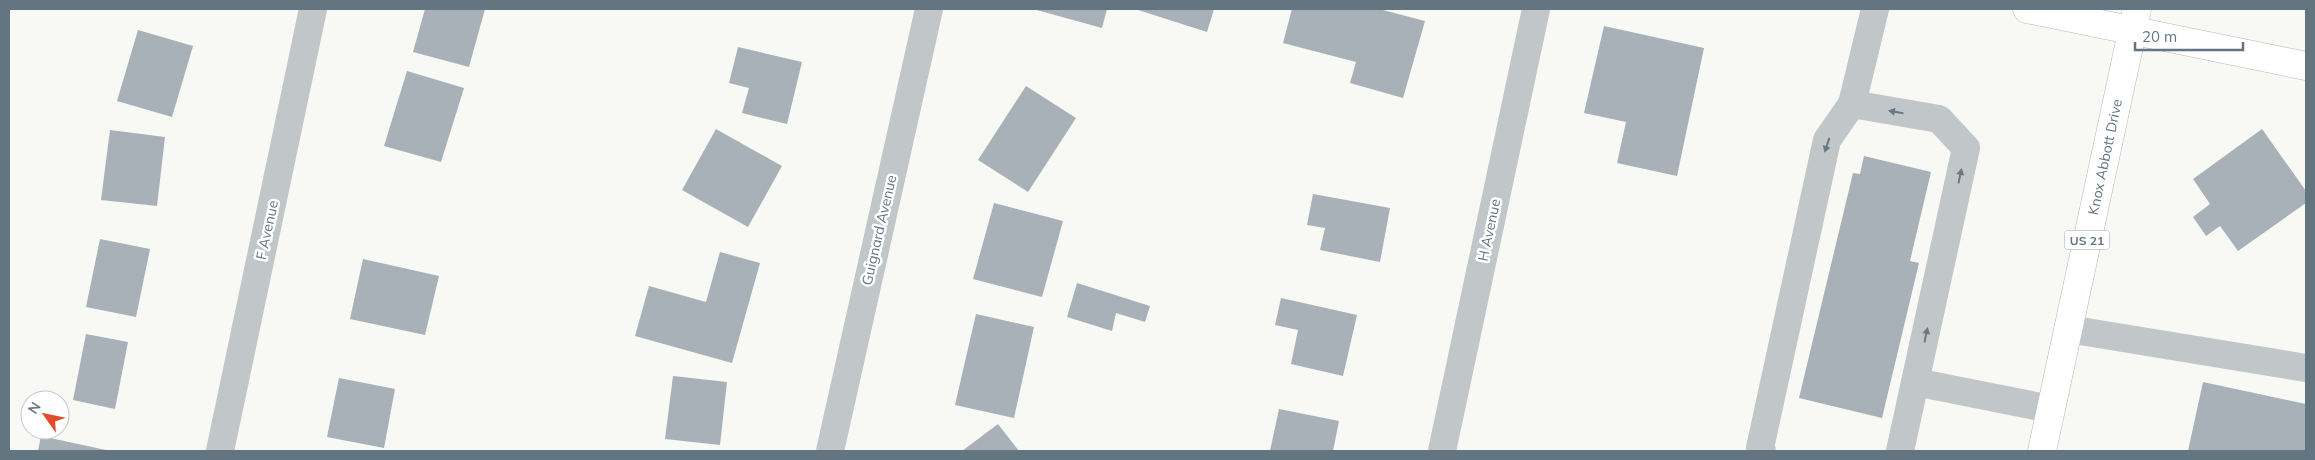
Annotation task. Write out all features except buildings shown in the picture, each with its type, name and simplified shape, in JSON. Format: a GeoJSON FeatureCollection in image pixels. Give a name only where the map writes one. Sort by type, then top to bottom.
{"type":"FeatureCollection","features":[{"type":"Feature","properties":{"kind":"main road"},"geometry":{"type":"LineString","coordinates":[[2027,9],[2135,19],[2306,66]]}},
{"type":"Feature","properties":{"kind":"main road","name":"Knox Abbott Drive"},"geometry":{"type":"LineString","coordinates":[[2042,451],[2135,19]]}},
{"type":"Feature","properties":{"kind":"street","name":"F Avenue"},"geometry":{"type":"LineString","coordinates":[[220,451],[313,9]]}},
{"type":"Feature","properties":{"kind":"street","name":"Guignard Avenue"},"geometry":{"type":"LineString","coordinates":[[830,451],[929,9]]}},
{"type":"Feature","properties":{"kind":"street","name":"H Avenue"},"geometry":{"type":"LineString","coordinates":[[1442,451],[1536,9]]}},
{"type":"Feature","properties":{"kind":"street"},"geometry":{"type":"LineString","coordinates":[[1762,451],[1760,448],[1827,140],[1852,104],[1875,9]]}},
{"type":"Feature","properties":{"kind":"street"},"geometry":{"type":"LineString","coordinates":[[1852,104],[1939,119],[1966,148],[1900,451]]}},
{"type":"Feature","properties":{"kind":"street"},"geometry":{"type":"LineString","coordinates":[[2068,329],[2306,368]]}},
{"type":"Feature","properties":{"kind":"street"},"geometry":{"type":"LineString","coordinates":[[1915,382],[2051,409]]}}]}
